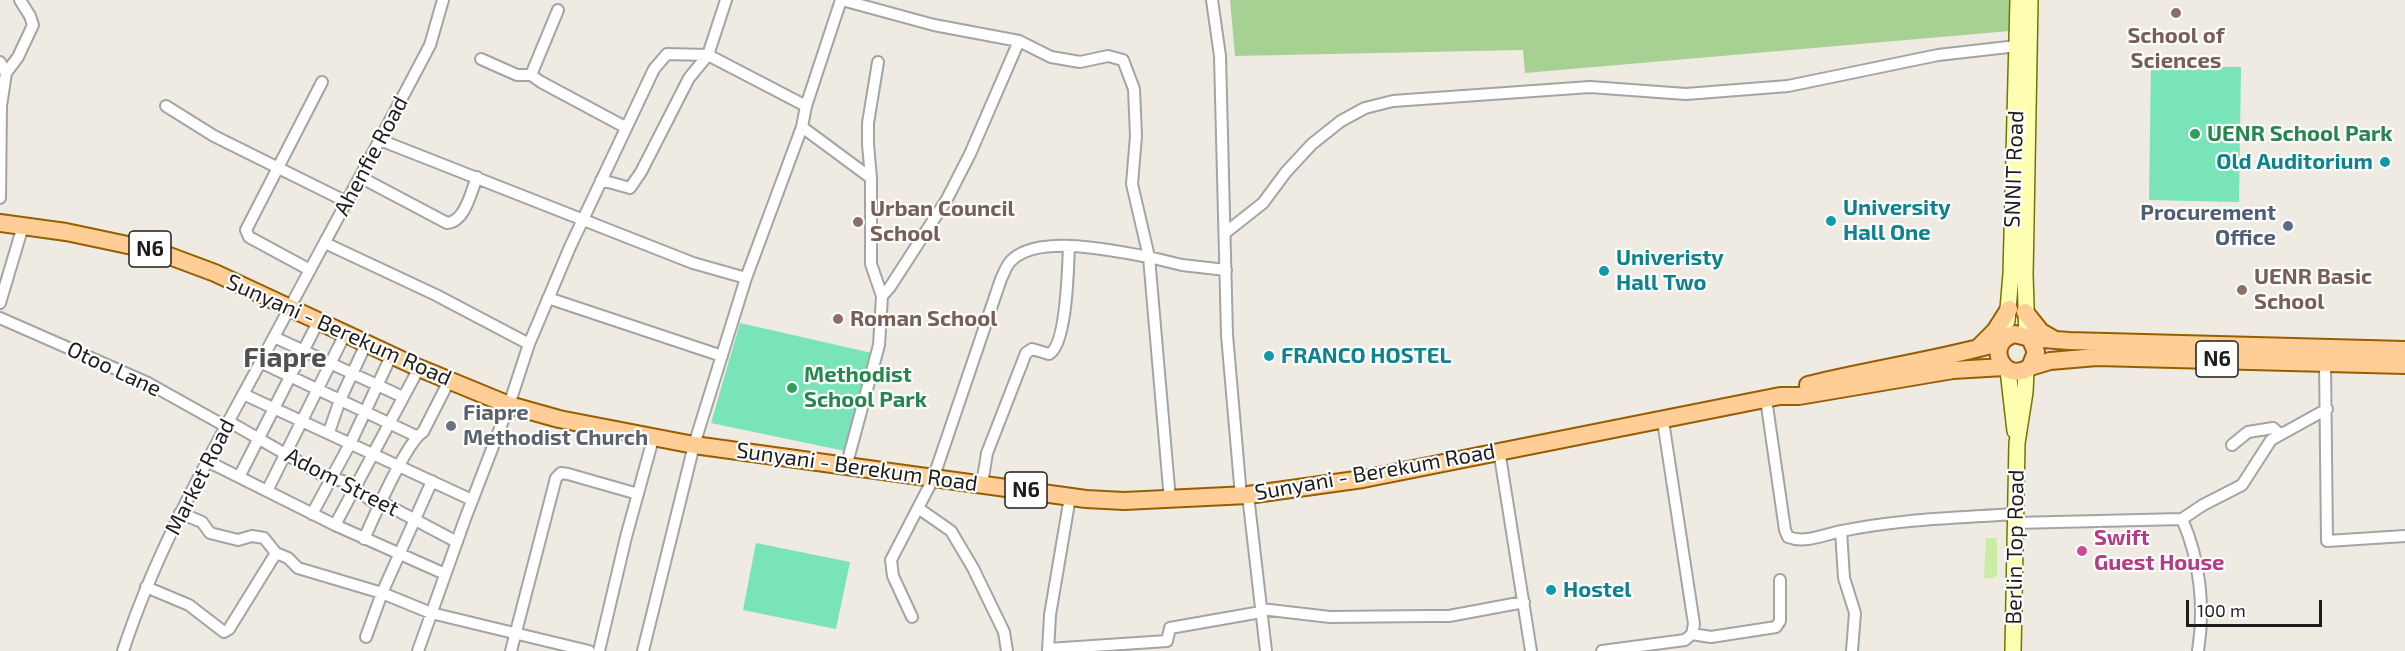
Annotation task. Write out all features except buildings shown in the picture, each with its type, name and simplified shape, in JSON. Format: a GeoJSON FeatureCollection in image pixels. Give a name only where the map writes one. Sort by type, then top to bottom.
{"type":"FeatureCollection","features":[{"type":"Feature","properties":{"kind":"main road","name":"Sunyani - Berekum Road"},"geometry":{"type":"LineString","coordinates":[[0,223],[66,232],[156,251],[215,273],[449,381],[509,405],[560,419],[653,439],[694,445],[1071,497],[1124,501],[1244,495],[1363,479],[1499,450],[1663,421],[1773,398],[1799,396],[1953,370],[2006,368]]}},
{"type":"Feature","properties":{"kind":"main road"},"geometry":{"type":"LineString","coordinates":[[1977,349],[2017,310],[2041,332],[2056,340]]}},
{"type":"Feature","properties":{"kind":"main road","name":"N6"},"geometry":{"type":"LineString","coordinates":[[2003,340],[2016,334],[2028,338],[2289,354],[2405,350]]}},
{"type":"Feature","properties":{"kind":"main road"},"geometry":{"type":"LineString","coordinates":[[2028,338],[2036,352],[2028,368]]}},
{"type":"Feature","properties":{"kind":"main road"},"geometry":{"type":"LineString","coordinates":[[2003,340],[1998,355],[2006,368]]}},
{"type":"Feature","properties":{"kind":"main road","name":"Sunyani - Berekum Road"},"geometry":{"type":"LineString","coordinates":[[1773,398],[1798,387],[1977,349],[2003,340]]}},
{"type":"Feature","properties":{"kind":"main road","name":"N6"},"geometry":{"type":"LineString","coordinates":[[2006,368],[2014,372],[2067,359],[2097,357],[2271,353]]}},
{"type":"Feature","properties":{"kind":"main road","name":"N6"},"geometry":{"type":"LineString","coordinates":[[2289,354],[2325,363],[2405,365]]}},
{"type":"Feature","properties":{"kind":"street"},"geometry":{"type":"LineString","coordinates":[[0,198],[1,106],[6,73],[18,57],[33,25],[20,0]]}},
{"type":"Feature","properties":{"kind":"street","name":"Ahenfie Road"},"geometry":{"type":"LineString","coordinates":[[289,309],[430,45],[443,0]]}},
{"type":"Feature","properties":{"kind":"street"},"geometry":{"type":"LineString","coordinates":[[601,180],[630,188],[641,172],[689,78],[708,55],[726,0]]}},
{"type":"Feature","properties":{"kind":"street"},"geometry":{"type":"LineString","coordinates":[[643,651],[694,445],[747,278],[802,127],[806,106],[842,0],[934,25],[1019,41],[1051,57],[1080,62],[1108,56],[1123,60],[1134,89],[1136,136],[1132,184],[1149,257],[1170,500]]}},
{"type":"Feature","properties":{"kind":"street"},"geometry":{"type":"LineString","coordinates":[[1212,0],[1220,56],[1227,335],[1244,495],[1266,651]]}},
{"type":"Feature","properties":{"kind":"street","name":"SNNIT Road"},"geometry":{"type":"LineString","coordinates":[[2019,0],[2017,310],[2028,338]]}},
{"type":"Feature","properties":{"kind":"street","name":"SNNIT Road"},"geometry":{"type":"LineString","coordinates":[[2003,340],[2017,310],[2031,0]]}},
{"type":"Feature","properties":{"kind":"street"},"geometry":{"type":"LineString","coordinates":[[531,75],[558,10]]}},
{"type":"Feature","properties":{"kind":"street"},"geometry":{"type":"LineString","coordinates":[[882,296],[947,199],[970,154],[1019,41]]}},
{"type":"Feature","properties":{"kind":"street"},"geometry":{"type":"LineString","coordinates":[[1225,232],[1263,203],[1286,172],[1312,144],[1341,121],[1374,105],[1394,101],[1590,87],[1686,94],[1788,86],[1938,55],[2017,46]]}},
{"type":"Feature","properties":{"kind":"street"},"geometry":{"type":"LineString","coordinates":[[418,651],[509,405],[529,344],[625,126],[654,69],[668,54],[708,55],[806,106]]}},
{"type":"Feature","properties":{"kind":"street"},"geometry":{"type":"LineString","coordinates":[[481,59],[517,75],[531,75],[625,126]]}},
{"type":"Feature","properties":{"kind":"street"},"geometry":{"type":"LineString","coordinates":[[0,62],[6,73]]}},
{"type":"Feature","properties":{"kind":"street"},"geometry":{"type":"LineString","coordinates":[[846,467],[879,345],[882,296],[871,264],[871,178],[868,123],[878,62]]}},
{"type":"Feature","properties":{"kind":"street"},"geometry":{"type":"LineString","coordinates":[[310,270],[246,234],[246,230],[322,82]]}},
{"type":"Feature","properties":{"kind":"street"},"geometry":{"type":"LineString","coordinates":[[166,106],[214,136],[347,202]]}},
{"type":"Feature","properties":{"kind":"street"},"geometry":{"type":"LineString","coordinates":[[802,127],[871,178]]}},
{"type":"Feature","properties":{"kind":"street"},"geometry":{"type":"LineString","coordinates":[[380,140],[693,263],[747,278]]}},
{"type":"Feature","properties":{"kind":"street"},"geometry":{"type":"LineString","coordinates":[[360,177],[447,223],[453,223],[460,217],[477,177]]}},
{"type":"Feature","properties":{"kind":"street"},"geometry":{"type":"LineString","coordinates":[[0,303],[23,226]]}},
{"type":"Feature","properties":{"kind":"street"},"geometry":{"type":"LineString","coordinates":[[325,243],[427,291],[529,344]]}},
{"type":"Feature","properties":{"kind":"street"},"geometry":{"type":"LineString","coordinates":[[912,617],[893,576],[891,560],[933,479],[1001,279],[1011,260],[1029,249],[1069,246],[1226,270]]}},
{"type":"Feature","properties":{"kind":"street"},"geometry":{"type":"LineString","coordinates":[[982,484],[987,453],[1026,353],[1032,349],[1049,354],[1058,346],[1067,295],[1069,246]]}},
{"type":"Feature","properties":{"kind":"street"},"geometry":{"type":"LineString","coordinates":[[548,298],[722,356]]}},
{"type":"Feature","properties":{"kind":"street","name":"Market Road"},"geometry":{"type":"LineString","coordinates":[[123,651],[146,588],[180,513],[226,423],[289,309]]}},
{"type":"Feature","properties":{"kind":"street","name":"Otoo Lane"},"geometry":{"type":"LineString","coordinates":[[0,318],[148,383],[226,423]]}},
{"type":"Feature","properties":{"kind":"street"},"geometry":{"type":"LineString","coordinates":[[239,477],[318,322]]}},
{"type":"Feature","properties":{"kind":"street"},"geometry":{"type":"LineString","coordinates":[[267,491],[345,334]]}},
{"type":"Feature","properties":{"kind":"street"},"geometry":{"type":"LineString","coordinates":[[274,338],[403,397]]}},
{"type":"Feature","properties":{"kind":"street"},"geometry":{"type":"LineString","coordinates":[[329,432],[340,401],[366,344]]}},
{"type":"Feature","properties":{"kind":"street"},"geometry":{"type":"LineString","coordinates":[[312,514],[351,442],[391,356]]}},
{"type":"Feature","properties":{"kind":"street"},"geometry":{"type":"LineString","coordinates":[[260,362],[388,425],[416,436]]}},
{"type":"Feature","properties":{"kind":"street"},"geometry":{"type":"LineString","coordinates":[[2325,363],[2327,541],[2405,536]]}},
{"type":"Feature","properties":{"kind":"street"},"geometry":{"type":"LineString","coordinates":[[334,525],[418,368]]}},
{"type":"Feature","properties":{"kind":"street"},"geometry":{"type":"LineString","coordinates":[[2006,368],[2017,443]]}},
{"type":"Feature","properties":{"kind":"street"},"geometry":{"type":"LineString","coordinates":[[2017,443],[2028,368]]}},
{"type":"Feature","properties":{"kind":"street"},"geometry":{"type":"LineString","coordinates":[[364,539],[399,465],[416,436],[423,432],[449,381]]}},
{"type":"Feature","properties":{"kind":"street"},"geometry":{"type":"LineString","coordinates":[[243,394],[351,442],[472,500]]}},
{"type":"Feature","properties":{"kind":"street"},"geometry":{"type":"LineString","coordinates":[[1773,398],[1785,530],[1788,537],[1795,540],[1907,521],[2014,518],[2182,519],[2242,485],[2264,447],[2280,434],[2327,409]]}},
{"type":"Feature","properties":{"kind":"street"},"geometry":{"type":"LineString","coordinates":[[1602,651],[1685,640],[1692,634],[1694,624],[1663,421]]}},
{"type":"Feature","properties":{"kind":"street","name":"Adom Street"},"geometry":{"type":"LineString","coordinates":[[226,423],[258,438],[322,475],[346,482],[372,501],[415,519],[457,542]]}},
{"type":"Feature","properties":{"kind":"street"},"geometry":{"type":"LineString","coordinates":[[2232,445],[2248,432],[2273,428],[2280,434]]}},
{"type":"Feature","properties":{"kind":"street"},"geometry":{"type":"LineString","coordinates":[[599,651],[653,439]]}},
{"type":"Feature","properties":{"kind":"street","name":"Berlin Top Road"},"geometry":{"type":"LineString","coordinates":[[2013,651],[2017,443]]}},
{"type":"Feature","properties":{"kind":"street"},"geometry":{"type":"LineString","coordinates":[[1499,450],[1531,651]]}},
{"type":"Feature","properties":{"kind":"street"},"geometry":{"type":"LineString","coordinates":[[207,461],[334,525],[445,574]]}},
{"type":"Feature","properties":{"kind":"street"},"geometry":{"type":"LineString","coordinates":[[511,651],[556,478],[561,473],[638,494]]}},
{"type":"Feature","properties":{"kind":"street"},"geometry":{"type":"LineString","coordinates":[[366,637],[382,593],[432,481]]}},
{"type":"Feature","properties":{"kind":"street"},"geometry":{"type":"LineString","coordinates":[[1071,497],[1050,615],[1048,650],[1167,641],[1170,628],[1261,611],[1330,617],[1449,616],[1524,602]]}},
{"type":"Feature","properties":{"kind":"street"},"geometry":{"type":"LineString","coordinates":[[918,508],[951,531],[973,568],[1004,632],[1007,651]]}},
{"type":"Feature","properties":{"kind":"street"},"geometry":{"type":"LineString","coordinates":[[180,513],[202,522],[210,533],[238,540],[252,536],[264,538],[276,553],[288,558],[298,568],[382,593],[431,613],[589,651]]}},
{"type":"Feature","properties":{"kind":"street"},"geometry":{"type":"LineString","coordinates":[[2182,519],[2192,544],[2200,592],[2201,630],[2198,651]]}},
{"type":"Feature","properties":{"kind":"street"},"geometry":{"type":"LineString","coordinates":[[1841,531],[1844,579],[1855,613],[1852,651]]}},
{"type":"Feature","properties":{"kind":"street"},"geometry":{"type":"LineString","coordinates":[[146,588],[189,605],[224,632],[229,629],[276,553]]}},
{"type":"Feature","properties":{"kind":"street"},"geometry":{"type":"LineString","coordinates":[[1692,634],[1711,637],[1776,627],[1780,621],[1780,580]]}},
{"type":"Feature","properties":{"kind":"green space"},"geometry":{"type":"Polygon","coordinates":[[[1230,0],[2010,0],[2010,31],[1525,73],[1523,50],[1235,56],[1230,0]]]}},
{"type":"Feature","properties":{"kind":"green space","name":"UENR School Park"},"geometry":{"type":"Polygon","coordinates":[[[2151,66],[2241,67],[2239,202],[2149,200],[2151,66]]]}},
{"type":"Feature","properties":{"kind":"green space","name":"Methodist School Park"},"geometry":{"type":"Polygon","coordinates":[[[740,323],[872,353],[845,451],[711,423],[740,323]]]}},
{"type":"Feature","properties":{"kind":"green space"},"geometry":{"type":"Polygon","coordinates":[[[1986,538],[1997,538],[1997,575],[1993,578],[1984,578],[1986,538]]]}},
{"type":"Feature","properties":{"kind":"green space"},"geometry":{"type":"Polygon","coordinates":[[[756,543],[850,562],[836,629],[743,610],[756,543]]]}},
{"type":"Feature","properties":{"kind":"place","name":"School of Sciences"},"geometry":{"type":"Point","coordinates":[2176,13]}},
{"type":"Feature","properties":{"kind":"place","name":"UENR School Park"},"geometry":{"type":"Point","coordinates":[2195,134]}},
{"type":"Feature","properties":{"kind":"place","name":"Old Auditorium"},"geometry":{"type":"Point","coordinates":[2385,162]}},
{"type":"Feature","properties":{"kind":"place","name":"University Hall One"},"geometry":{"type":"Point","coordinates":[1831,221]}},
{"type":"Feature","properties":{"kind":"place","name":"Urban Council School"},"geometry":{"type":"Point","coordinates":[858,222]}},
{"type":"Feature","properties":{"kind":"place","name":"Procurement Office"},"geometry":{"type":"Point","coordinates":[2288,226]}},
{"type":"Feature","properties":{"kind":"place","name":"Univeristy Hall Two"},"geometry":{"type":"Point","coordinates":[1604,271]}},
{"type":"Feature","properties":{"kind":"place","name":"UENR Basic School"},"geometry":{"type":"Point","coordinates":[2242,290]}},
{"type":"Feature","properties":{"kind":"place","name":"Roman School"},"geometry":{"type":"Point","coordinates":[838,319]}},
{"type":"Feature","properties":{"kind":"place","name":"FRANCO HOSTEL"},"geometry":{"type":"Point","coordinates":[1269,356]}},
{"type":"Feature","properties":{"kind":"place","name":"Methodist School Park"},"geometry":{"type":"Point","coordinates":[792,388]}},
{"type":"Feature","properties":{"kind":"place","name":"Fiapre Methodist Church"},"geometry":{"type":"Point","coordinates":[451,426]}},
{"type":"Feature","properties":{"kind":"place","name":"Swift Guest House"},"geometry":{"type":"Point","coordinates":[2082,551]}},
{"type":"Feature","properties":{"kind":"place","name":"Hostel"},"geometry":{"type":"Point","coordinates":[1551,590]}},
{"type":"Feature","properties":{"kind":"district","name":"Fiapre"},"geometry":{"type":"Point","coordinates":[285,358]}}]}
